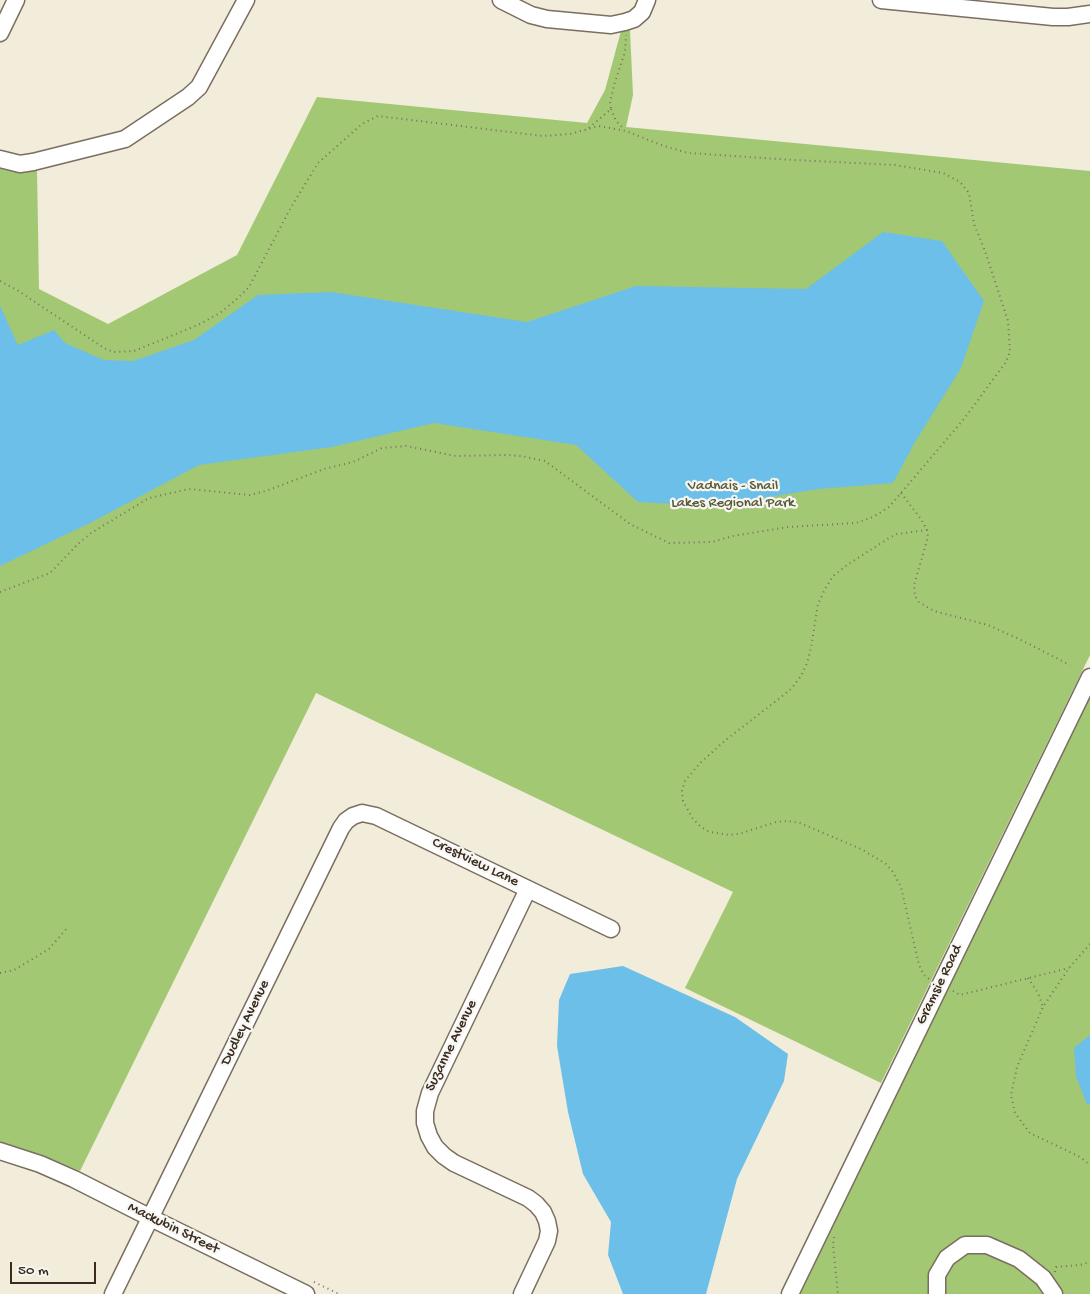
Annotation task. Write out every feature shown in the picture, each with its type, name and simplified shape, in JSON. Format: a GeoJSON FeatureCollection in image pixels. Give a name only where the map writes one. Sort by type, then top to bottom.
{"type":"FeatureCollection","features":[{"type":"Feature","properties":{"kind":"street"},"geometry":{"type":"LineString","coordinates":[[0,33],[16,0]]}},
{"type":"Feature","properties":{"kind":"street"},"geometry":{"type":"LineString","coordinates":[[0,159],[20,164],[33,162],[125,139],[188,97],[199,87],[246,0]]}},
{"type":"Feature","properties":{"kind":"street"},"geometry":{"type":"LineString","coordinates":[[500,0],[530,15],[547,19],[611,25],[634,18],[642,12],[648,0]]}},
{"type":"Feature","properties":{"kind":"street"},"geometry":{"type":"LineString","coordinates":[[881,0],[1052,17],[1068,18],[1090,14]]}},
{"type":"Feature","properties":{"kind":"street","name":"Gramsie Road"},"geometry":{"type":"LineString","coordinates":[[790,1294],[1090,677]]}},
{"type":"Feature","properties":{"kind":"street","name":"Crestview Lane"},"geometry":{"type":"LineString","coordinates":[[341,828],[353,816],[362,813],[371,814],[611,929]]}},
{"type":"Feature","properties":{"kind":"street","name":"Dudley Avenue"},"geometry":{"type":"LineString","coordinates":[[113,1294],[341,828]]}},
{"type":"Feature","properties":{"kind":"street","name":"Suzanne Avenue"},"geometry":{"type":"LineString","coordinates":[[522,1294],[547,1241],[547,1221],[543,1212],[528,1198],[454,1163],[444,1156],[435,1147],[429,1136],[425,1123],[425,1111],[430,1092],[528,889]]}},
{"type":"Feature","properties":{"kind":"street","name":"Mackubin Street"},"geometry":{"type":"LineString","coordinates":[[0,1151],[74,1178],[306,1294]]}},
{"type":"Feature","properties":{"kind":"street","name":"Mackubin Street"},"geometry":{"type":"LineString","coordinates":[[0,1163],[40,1164]]}},
{"type":"Feature","properties":{"kind":"street"},"geometry":{"type":"LineString","coordinates":[[937,1294],[937,1274],[947,1258],[965,1245],[987,1245],[1019,1259],[1043,1278],[1052,1291]]}},
{"type":"Feature","properties":{"kind":"path"},"geometry":{"type":"LineString","coordinates":[[625,22],[625,52],[610,102],[616,121],[626,131]]}},
{"type":"Feature","properties":{"kind":"path"},"geometry":{"type":"LineString","coordinates":[[589,128],[611,109]]}},
{"type":"Feature","properties":{"kind":"path"},"geometry":{"type":"LineString","coordinates":[[0,281],[17,290],[104,348],[113,352],[134,351],[198,325],[220,313],[250,287],[294,203],[318,163],[362,124],[378,116],[542,136],[570,134],[599,126],[626,131],[688,153],[909,166],[943,173],[960,182],[969,193],[974,224],[1008,321],[1010,352],[1006,362],[964,418],[889,507],[873,517],[856,523],[788,527],[733,536],[712,542],[669,543],[630,524],[545,461],[505,455],[456,456],[406,446],[382,448],[353,462],[324,469],[266,491],[250,495],[188,489],[149,498],[91,533],[50,573],[0,592]]}},
{"type":"Feature","properties":{"kind":"path"},"geometry":{"type":"LineString","coordinates":[[901,493],[927,530],[928,537],[914,585],[919,602],[934,611],[988,625],[1070,666]]}},
{"type":"Feature","properties":{"kind":"path"},"geometry":{"type":"LineString","coordinates":[[927,530],[897,534],[847,565],[834,576],[818,604],[811,648],[801,676],[780,698],[727,739],[700,763],[685,781],[682,791],[683,801],[687,810],[701,827],[710,832],[730,835],[776,822],[800,823],[865,851],[886,864],[901,887],[919,965],[924,975],[931,980]]}},
{"type":"Feature","properties":{"kind":"path"},"geometry":{"type":"LineString","coordinates":[[0,973],[14,970],[49,949],[68,927]]}},
{"type":"Feature","properties":{"kind":"path"},"geometry":{"type":"LineString","coordinates":[[1090,944],[1069,968],[1043,1007],[1017,1068],[1011,1095],[1015,1114],[1030,1133],[1080,1157],[1090,1165]]}},
{"type":"Feature","properties":{"kind":"path"},"geometry":{"type":"LineString","coordinates":[[948,989],[960,995],[1069,968]]}},
{"type":"Feature","properties":{"kind":"path"},"geometry":{"type":"LineString","coordinates":[[1028,978],[1038,993],[1043,1007]]}},
{"type":"Feature","properties":{"kind":"path"},"geometry":{"type":"LineString","coordinates":[[1052,1291],[1056,1267],[1080,1265],[1090,1262]]}},
{"type":"Feature","properties":{"kind":"green space","name":"Vadnais - Snail Lakes Regional Park"},"geometry":{"type":"Polygon","coordinates":[[[630,30],[633,95],[626,127],[1090,171],[1090,655],[881,1083],[685,988],[733,892],[316,693],[80,1171],[39,1154],[0,1147],[0,164],[37,168],[39,289],[108,324],[237,255],[317,97],[587,123],[605,90],[621,31],[630,30]]]}},
{"type":"Feature","properties":{"kind":"green space"},"geometry":{"type":"Polygon","coordinates":[[[1090,694],[1090,1294],[798,1294],[1090,694]]]}},
{"type":"Feature","properties":{"kind":"water"},"geometry":{"type":"Polygon","coordinates":[[[883,232],[942,241],[984,301],[961,368],[915,442],[893,483],[819,489],[712,506],[638,502],[576,445],[434,423],[332,447],[199,465],[90,523],[0,566],[0,306],[18,345],[54,330],[65,343],[104,360],[133,361],[194,340],[258,295],[331,292],[527,322],[636,286],[806,289],[883,232]]]}},
{"type":"Feature","properties":{"kind":"water"},"geometry":{"type":"Polygon","coordinates":[[[623,966],[735,1017],[788,1054],[784,1081],[737,1179],[706,1294],[623,1294],[608,1255],[611,1222],[583,1174],[568,1112],[557,1046],[559,1000],[570,974],[623,966]]]}},
{"type":"Feature","properties":{"kind":"water"},"geometry":{"type":"Polygon","coordinates":[[[1090,1035],[1090,1105],[1087,1104],[1076,1077],[1074,1048],[1090,1035]]]}}]}
